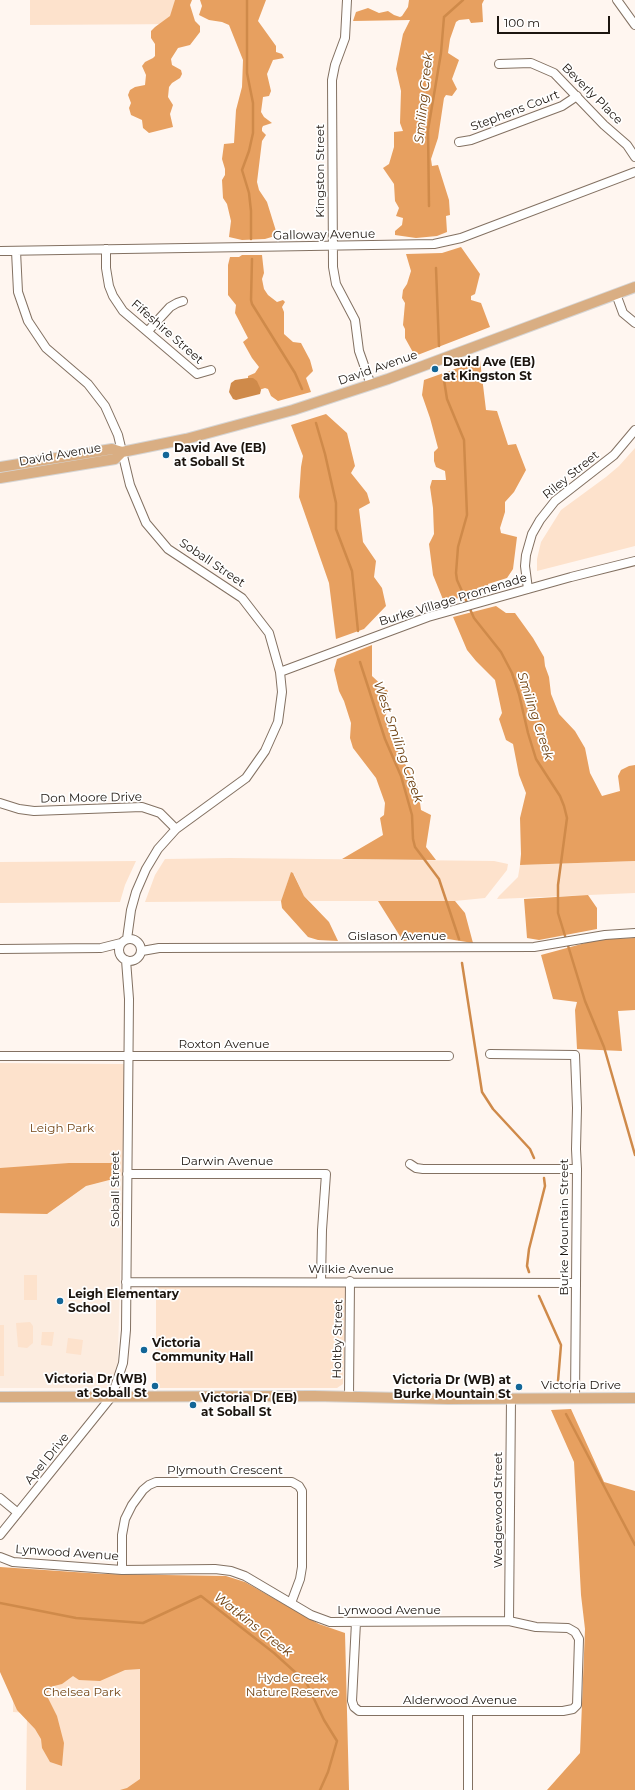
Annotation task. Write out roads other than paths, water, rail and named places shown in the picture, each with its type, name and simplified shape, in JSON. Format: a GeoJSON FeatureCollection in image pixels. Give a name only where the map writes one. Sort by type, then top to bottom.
{"type":"FeatureCollection","features":[{"type":"Feature","properties":{"kind":"main road","name":"David Avenue"},"geometry":{"type":"LineString","coordinates":[[0,467],[112,448],[122,452],[186,439],[272,416],[371,385],[635,287]]}},
{"type":"Feature","properties":{"kind":"main road","name":"David Avenue"},"geometry":{"type":"LineString","coordinates":[[0,478],[115,459],[122,452]]}},
{"type":"Feature","properties":{"kind":"main road","name":"Victoria Drive"},"geometry":{"type":"LineString","coordinates":[[0,1397],[349,1396],[511,1399],[635,1398]]}},
{"type":"Feature","properties":{"kind":"street","name":"Kingston Street"},"geometry":{"type":"LineString","coordinates":[[347,0],[347,23],[345,38],[335,65],[332,80],[332,247],[335,280],[355,320],[360,351],[371,385]]}},
{"type":"Feature","properties":{"kind":"street"},"geometry":{"type":"LineString","coordinates":[[617,0],[635,25]]}},
{"type":"Feature","properties":{"kind":"street","name":"Beverly Place"},"geometry":{"type":"LineString","coordinates":[[499,64],[526,63],[542,66],[561,78],[604,125],[627,145],[635,157]]}},
{"type":"Feature","properties":{"kind":"street","name":"Stephens Court"},"geometry":{"type":"LineString","coordinates":[[459,142],[471,140],[562,106],[577,96]]}},
{"type":"Feature","properties":{"kind":"street","name":"Galloway Avenue"},"geometry":{"type":"LineString","coordinates":[[0,251],[428,245],[451,241],[635,172]]}},
{"type":"Feature","properties":{"kind":"street","name":"Fifeshire Street"},"geometry":{"type":"LineString","coordinates":[[106,249],[107,280],[113,296],[123,311],[198,374],[211,370]]}},
{"type":"Feature","properties":{"kind":"street","name":"Soball Street"},"geometry":{"type":"LineString","coordinates":[[16,251],[18,292],[30,326],[46,348],[88,384],[100,398],[114,423],[130,485],[146,523],[168,549],[242,598],[269,633],[280,672],[282,692],[278,722],[265,751],[246,778],[176,829],[158,849],[146,869],[136,892],[131,910],[130,924],[133,944],[140,956],[135,960],[128,980]]}},
{"type":"Feature","properties":{"kind":"street"},"geometry":{"type":"LineString","coordinates":[[616,294],[623,312],[628,319],[635,323]]}},
{"type":"Feature","properties":{"kind":"street"},"geometry":{"type":"LineString","coordinates":[[148,331],[170,307],[183,301]]}},
{"type":"Feature","properties":{"kind":"street","name":"Riley Street"},"geometry":{"type":"LineString","coordinates":[[528,589],[525,566],[526,555],[532,534],[540,520],[556,501],[614,455],[635,430]]}},
{"type":"Feature","properties":{"kind":"street","name":"Burke Village Promenade"},"geometry":{"type":"LineString","coordinates":[[280,672],[399,627],[453,610],[635,561]]}},
{"type":"Feature","properties":{"kind":"street","name":"Don Moore Drive"},"geometry":{"type":"LineString","coordinates":[[0,803],[19,809],[34,811],[142,807],[160,814],[176,829]]}},
{"type":"Feature","properties":{"kind":"street","name":"Gislason Avenue"},"geometry":{"type":"LineString","coordinates":[[0,949],[101,948],[133,944],[159,948],[534,947],[582,938],[635,933]]}},
{"type":"Feature","properties":{"kind":"street","name":"Soball Street"},"geometry":{"type":"LineString","coordinates":[[120,953],[133,944]]}},
{"type":"Feature","properties":{"kind":"street","name":"Gislason Avenue"},"geometry":{"type":"LineString","coordinates":[[101,948],[120,953]]}},
{"type":"Feature","properties":{"kind":"street"},"geometry":{"type":"LineString","coordinates":[[120,953],[126,960],[135,960]]}},
{"type":"Feature","properties":{"kind":"street","name":"Soball Street"},"geometry":{"type":"LineString","coordinates":[[112,1396],[120,1375],[124,1355],[128,1056],[128,980],[126,960]]}},
{"type":"Feature","properties":{"kind":"street","name":"Burke Mountain Street"},"geometry":{"type":"LineString","coordinates":[[490,1054],[575,1055],[577,1108],[575,1399]]}},
{"type":"Feature","properties":{"kind":"street","name":"Roxton Avenue"},"geometry":{"type":"LineString","coordinates":[[0,1056],[449,1056]]}},
{"type":"Feature","properties":{"kind":"street"},"geometry":{"type":"LineString","coordinates":[[410,1164],[416,1168],[423,1169],[577,1169]]}},
{"type":"Feature","properties":{"kind":"street","name":"Darwin Avenue"},"geometry":{"type":"LineString","coordinates":[[127,1174],[326,1174],[322,1230],[322,1281]]}},
{"type":"Feature","properties":{"kind":"street","name":"Wilkie Avenue"},"geometry":{"type":"LineString","coordinates":[[126,1282],[350,1281],[576,1283]]}},
{"type":"Feature","properties":{"kind":"street","name":"Holtby Street"},"geometry":{"type":"LineString","coordinates":[[349,1396],[350,1281]]}},
{"type":"Feature","properties":{"kind":"street","name":"Apel Drive"},"geometry":{"type":"LineString","coordinates":[[0,1535],[112,1396]]}},
{"type":"Feature","properties":{"kind":"street","name":"Wedgewood Street"},"geometry":{"type":"LineString","coordinates":[[509,1621],[511,1399]]}},
{"type":"Feature","properties":{"kind":"street","name":"Plymouth Crescent"},"geometry":{"type":"LineString","coordinates":[[122,1570],[122,1535],[125,1519],[132,1505],[143,1490],[150,1485],[156,1482],[292,1482],[299,1486],[302,1491],[302,1559],[301,1573],[291,1603]]}},
{"type":"Feature","properties":{"kind":"street"},"geometry":{"type":"LineString","coordinates":[[0,1498],[18,1513]]}},
{"type":"Feature","properties":{"kind":"street","name":"Lynwood Avenue"},"geometry":{"type":"LineString","coordinates":[[0,1557],[14,1562],[122,1570],[215,1569],[231,1571],[245,1576],[311,1615],[325,1620],[356,1622],[509,1621],[536,1626],[568,1628],[576,1632]]}},
{"type":"Feature","properties":{"kind":"street","name":"Alderwood Avenue"},"geometry":{"type":"LineString","coordinates":[[356,1622],[352,1701],[356,1709],[363,1711],[468,1712],[563,1711],[573,1709],[577,1705],[578,1699],[579,1639],[576,1632]]}},
{"type":"Feature","properties":{"kind":"street"},"geometry":{"type":"LineString","coordinates":[[468,1712],[468,1790]]}},
{"type":"Feature","properties":{"kind":"waterway","name":"West Smiling Creek"},"geometry":{"type":"LineString","coordinates":[[247,0],[247,73],[253,103],[253,133],[249,151],[242,170],[249,193],[251,211],[251,239]]}},
{"type":"Feature","properties":{"kind":"waterway","name":"Smiling Creek"},"geometry":{"type":"LineString","coordinates":[[429,206],[428,130],[441,53],[444,17],[463,0]]}},
{"type":"Feature","properties":{"kind":"waterway","name":"West Smiling Creek"},"geometry":{"type":"LineString","coordinates":[[252,259],[252,304],[295,373],[302,389]]}},
{"type":"Feature","properties":{"kind":"waterway","name":"Smiling Creek"},"geometry":{"type":"LineString","coordinates":[[436,268],[439,346]]}},
{"type":"Feature","properties":{"kind":"waterway","name":"Smiling Creek"},"geometry":{"type":"LineString","coordinates":[[444,380],[447,399],[464,440],[467,515],[458,547],[456,573],[457,580],[474,618],[501,652],[512,673],[536,759],[560,796],[564,806],[567,818],[558,885],[558,913],[585,1001],[604,1047],[635,1155]]}},
{"type":"Feature","properties":{"kind":"waterway","name":"West Smiling Creek"},"geometry":{"type":"LineString","coordinates":[[316,423],[325,454],[336,503],[336,529],[352,571],[358,631]]}},
{"type":"Feature","properties":{"kind":"waterway","name":"West Smiling Creek"},"geometry":{"type":"LineString","coordinates":[[360,662],[385,739],[401,776],[412,815],[413,839],[415,847],[439,879],[459,939]]}},
{"type":"Feature","properties":{"kind":"waterway","name":"West Smiling Creek"},"geometry":{"type":"LineString","coordinates":[[462,963],[482,1092],[493,1109],[530,1149],[534,1158]]}},
{"type":"Feature","properties":{"kind":"waterway","name":"West Smiling Creek"},"geometry":{"type":"LineString","coordinates":[[529,1272],[527,1266],[529,1249],[545,1186],[544,1178]]}},
{"type":"Feature","properties":{"kind":"waterway","name":"West Smiling Creek"},"geometry":{"type":"LineString","coordinates":[[539,1296],[561,1345],[558,1381]]}},
{"type":"Feature","properties":{"kind":"waterway","name":"West Smiling Creek"},"geometry":{"type":"LineString","coordinates":[[566,1414],[635,1545]]}},
{"type":"Feature","properties":{"kind":"waterway","name":"Watkins Creek"},"geometry":{"type":"LineString","coordinates":[[0,1603],[76,1618],[143,1623],[201,1596],[274,1653],[306,1682],[324,1720],[337,1741],[328,1772],[320,1790]]}},
{"type":"Feature","properties":{"kind":"place","name":"David Ave (EB) at Kingston St"},"geometry":{"type":"Point","coordinates":[435,369]}},
{"type":"Feature","properties":{"kind":"place","name":"David Ave (EB) at Soball St"},"geometry":{"type":"Point","coordinates":[166,455]}},
{"type":"Feature","properties":{"kind":"place","name":"Leigh Elementary School"},"geometry":{"type":"Point","coordinates":[60,1301]}},
{"type":"Feature","properties":{"kind":"place","name":"Victoria Community Hall"},"geometry":{"type":"Point","coordinates":[144,1350]}},
{"type":"Feature","properties":{"kind":"place","name":"Victoria Dr (WB) at Soball St"},"geometry":{"type":"Point","coordinates":[155,1386]}},
{"type":"Feature","properties":{"kind":"place","name":"Victoria Dr (WB) at Burke Mountain St"},"geometry":{"type":"Point","coordinates":[519,1387]}},
{"type":"Feature","properties":{"kind":"place","name":"Victoria Dr (EB) at Soball St"},"geometry":{"type":"Point","coordinates":[193,1405]}},
{"type":"Feature","properties":{"kind":"park label","name":"Leigh Park"},"geometry":{"type":"Point","coordinates":[62,1128]}},
{"type":"Feature","properties":{"kind":"park label","name":"Hyde Creek Nature Reserve"},"geometry":{"type":"Point","coordinates":[292,1685]}},
{"type":"Feature","properties":{"kind":"park label","name":"Chelsea Park"},"geometry":{"type":"Point","coordinates":[82,1692]}}]}
